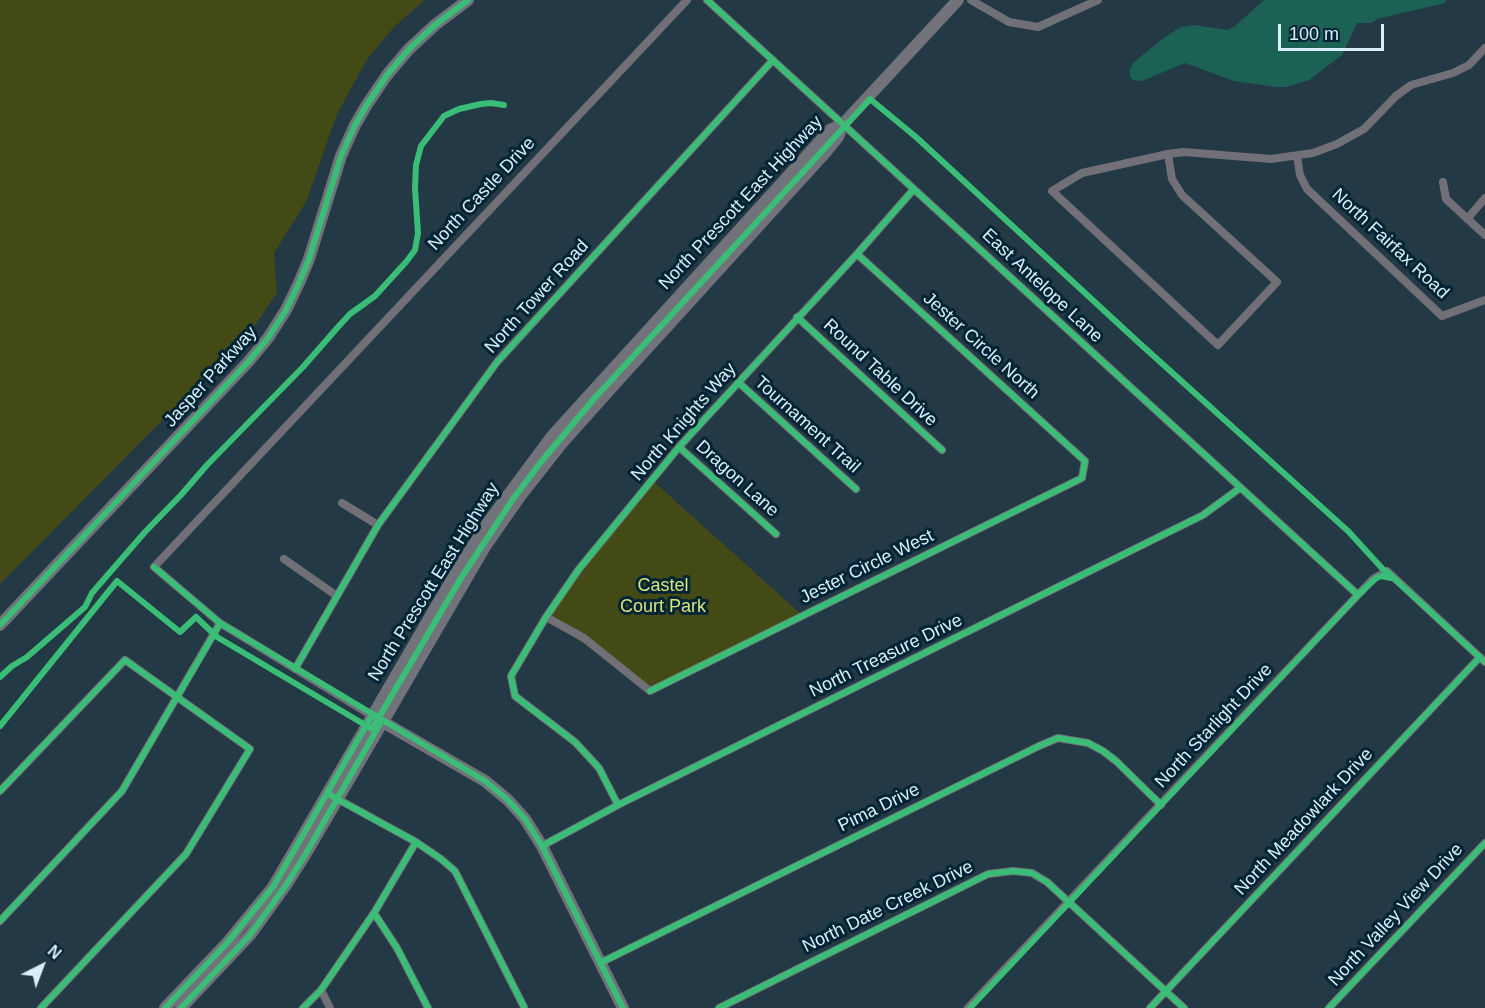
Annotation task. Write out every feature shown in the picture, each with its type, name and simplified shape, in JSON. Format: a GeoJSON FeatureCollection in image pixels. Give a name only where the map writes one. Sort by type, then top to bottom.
{"type":"FeatureCollection","features":[{"type":"Feature","properties":{"kind":"street","name":"Jasper Parkway"},"geometry":{"type":"LineString","coordinates":[[0,625],[268,338],[286,310],[309,259],[341,156],[355,124],[387,75],[409,49],[435,25],[468,0]]}},
{"type":"Feature","properties":{"kind":"street","name":"North Castle Drive"},"geometry":{"type":"LineString","coordinates":[[220,623],[154,567],[687,0]]}},
{"type":"Feature","properties":{"kind":"street","name":"East Antelope Lane"},"geometry":{"type":"LineString","coordinates":[[707,0],[1357,594]]}},
{"type":"Feature","properties":{"kind":"street","name":"North Prescott East Highway"},"geometry":{"type":"LineString","coordinates":[[181,1008],[238,930],[273,887],[332,797],[377,718],[552,436],[668,316],[830,130],[843,124],[958,0]]}},
{"type":"Feature","properties":{"kind":"street"},"geometry":{"type":"LineString","coordinates":[[971,0],[1009,22],[1038,27],[1098,0]]}},
{"type":"Feature","properties":{"kind":"street"},"geometry":{"type":"LineString","coordinates":[[1168,154],[1172,179],[1182,195],[1277,282],[1218,345],[1052,192],[1082,173],[1168,154],[1184,152],[1271,159],[1312,153],[1336,144],[1364,129],[1396,96],[1411,85],[1453,73],[1469,65],[1484,50]]}},
{"type":"Feature","properties":{"kind":"street","name":"North Tower Road"},"geometry":{"type":"LineString","coordinates":[[295,669],[378,525],[497,362],[774,60]]}},
{"type":"Feature","properties":{"kind":"street","name":"North Fairfax Road"},"geometry":{"type":"LineString","coordinates":[[1297,156],[1300,175],[1307,189],[1442,316],[1485,300]]}},
{"type":"Feature","properties":{"kind":"street"},"geometry":{"type":"LineString","coordinates":[[1443,182],[1446,199],[1485,235]]}},
{"type":"Feature","properties":{"kind":"street","name":"North Knights Way"},"geometry":{"type":"LineString","coordinates":[[618,805],[599,768],[575,742],[515,696],[511,676],[546,617],[579,569],[679,447],[914,189]]}},
{"type":"Feature","properties":{"kind":"street"},"geometry":{"type":"LineString","coordinates":[[1467,219],[1485,198]]}},
{"type":"Feature","properties":{"kind":"street","name":"Jester Circle North"},"geometry":{"type":"LineString","coordinates":[[857,254],[1085,461]]}},
{"type":"Feature","properties":{"kind":"street","name":"Round Table Drive"},"geometry":{"type":"LineString","coordinates":[[797,317],[942,450]]}},
{"type":"Feature","properties":{"kind":"street","name":"Tournament Trail"},"geometry":{"type":"LineString","coordinates":[[738,382],[856,489]]}},
{"type":"Feature","properties":{"kind":"street","name":"Dragon Lane"},"geometry":{"type":"LineString","coordinates":[[679,447],[776,534]]}},
{"type":"Feature","properties":{"kind":"street","name":"Jester Circle West"},"geometry":{"type":"LineString","coordinates":[[546,617],[584,638],[650,691],[1082,478],[1085,461]]}},
{"type":"Feature","properties":{"kind":"street","name":"North Treasure Drive"},"geometry":{"type":"LineString","coordinates":[[542,846],[618,805],[1205,514],[1240,488]]}},
{"type":"Feature","properties":{"kind":"street"},"geometry":{"type":"LineString","coordinates":[[342,503],[378,525]]}},
{"type":"Feature","properties":{"kind":"street"},"geometry":{"type":"LineString","coordinates":[[284,559],[337,596]]}},
{"type":"Feature","properties":{"kind":"street","name":"North Starlight Drive"},"geometry":{"type":"LineString","coordinates":[[968,1008],[1372,579],[1387,571],[1482,659]]}},
{"type":"Feature","properties":{"kind":"street"},"geometry":{"type":"LineString","coordinates":[[0,921],[122,791],[220,623],[485,781],[508,800],[525,819],[542,846],[622,1008]]}},
{"type":"Feature","properties":{"kind":"street","name":"North Meadowlark Drive"},"geometry":{"type":"LineString","coordinates":[[1150,1008],[1482,659]]}},
{"type":"Feature","properties":{"kind":"street"},"geometry":{"type":"LineString","coordinates":[[0,791],[125,660],[250,749],[186,855],[41,1008]]}},
{"type":"Feature","properties":{"kind":"street","name":"Pima Drive"},"geometry":{"type":"LineString","coordinates":[[600,963],[1058,738],[1088,743],[1102,751],[1116,761],[1161,805]]}},
{"type":"Feature","properties":{"kind":"street"},"geometry":{"type":"LineString","coordinates":[[332,797],[416,842],[455,871],[524,1007]]}},
{"type":"Feature","properties":{"kind":"street"},"geometry":{"type":"LineString","coordinates":[[303,1008],[321,990],[374,914],[416,842]]}},
{"type":"Feature","properties":{"kind":"street","name":"North Valley View Drive"},"geometry":{"type":"LineString","coordinates":[[1329,1008],[1485,843]]}},
{"type":"Feature","properties":{"kind":"street","name":"North Date Creek Drive"},"geometry":{"type":"LineString","coordinates":[[719,1008],[988,874],[1013,871],[1032,873],[1047,882],[1184,1008]]}},
{"type":"Feature","properties":{"kind":"street"},"geometry":{"type":"LineString","coordinates":[[374,914],[397,948],[429,1008]]}},
{"type":"Feature","properties":{"kind":"street","name":"North Prescott East Highway"},"geometry":{"type":"LineString","coordinates":[[165,1008],[202,978]]}},
{"type":"Feature","properties":{"kind":"street"},"geometry":{"type":"LineString","coordinates":[[321,990],[330,1008]]}},
{"type":"Feature","properties":{"kind":"green space"},"geometry":{"type":"Polygon","coordinates":[[[0,0],[425,0],[394,27],[368,58],[337,114],[306,202],[274,253],[277,293],[251,331],[0,584],[0,0]]]}},
{"type":"Feature","properties":{"kind":"green space","name":"Castel Court Park"},"geometry":{"type":"Polygon","coordinates":[[[652,480],[802,615],[650,691],[546,617],[652,480]]]}},
{"type":"Feature","properties":{"kind":"shaded area"},"geometry":{"type":"Polygon","coordinates":[[[1264,0],[1446,0],[1445,3],[1377,19],[1372,23],[1357,23],[1342,55],[1309,80],[1286,87],[1234,81],[1185,63],[1142,81],[1133,80],[1130,77],[1130,69],[1134,62],[1181,27],[1194,25],[1228,30],[1264,0]]]}},
{"type":"Feature","properties":{"kind":"cycle path"},"geometry":{"type":"LineString","coordinates":[[0,625],[249,361],[268,338],[286,310],[299,283],[309,259],[341,156],[366,106],[387,75],[409,49],[435,25],[468,0]]}},
{"type":"Feature","properties":{"kind":"cycle path"},"geometry":{"type":"LineString","coordinates":[[707,0],[1357,594]]}},
{"type":"Feature","properties":{"kind":"cycle path"},"geometry":{"type":"LineString","coordinates":[[295,669],[378,525],[497,362],[773,60]]}},
{"type":"Feature","properties":{"kind":"cycle path"},"geometry":{"type":"LineString","coordinates":[[0,726],[117,581],[180,632],[196,617],[217,637],[372,729],[461,578],[513,499],[541,462],[593,400],[870,99],[916,137],[1137,341],[1348,531],[1391,578],[1381,576],[1376,578],[1357,596],[970,1008]]}},
{"type":"Feature","properties":{"kind":"cycle path"},"geometry":{"type":"LineString","coordinates":[[0,677],[85,607],[92,593],[207,465],[303,367],[350,314],[375,296],[406,262],[415,250],[418,233],[416,165],[421,146],[444,116],[459,109],[481,104],[504,105]]}},
{"type":"Feature","properties":{"kind":"cycle path"},"geometry":{"type":"LineString","coordinates":[[618,805],[599,768],[575,742],[515,696],[511,676],[546,617],[579,569],[679,447],[914,189]]}},
{"type":"Feature","properties":{"kind":"cycle path"},"geometry":{"type":"LineString","coordinates":[[650,691],[1082,478],[1085,461],[857,254]]}},
{"type":"Feature","properties":{"kind":"cycle path"},"geometry":{"type":"LineString","coordinates":[[797,317],[942,450]]}},
{"type":"Feature","properties":{"kind":"cycle path"},"geometry":{"type":"LineString","coordinates":[[738,382],[856,489]]}},
{"type":"Feature","properties":{"kind":"cycle path"},"geometry":{"type":"LineString","coordinates":[[679,447],[776,534]]}},
{"type":"Feature","properties":{"kind":"cycle path"},"geometry":{"type":"LineString","coordinates":[[542,846],[618,805],[1203,515],[1240,488]]}},
{"type":"Feature","properties":{"kind":"cycle path"},"geometry":{"type":"LineString","coordinates":[[154,567],[220,623],[485,781],[508,800],[525,819],[542,846],[623,1008]]}},
{"type":"Feature","properties":{"kind":"cycle path"},"geometry":{"type":"LineString","coordinates":[[1386,571],[1485,662]]}},
{"type":"Feature","properties":{"kind":"cycle path"},"geometry":{"type":"LineString","coordinates":[[0,921],[122,791],[218,627]]}},
{"type":"Feature","properties":{"kind":"cycle path"},"geometry":{"type":"LineString","coordinates":[[1150,1008],[1480,657]]}},
{"type":"Feature","properties":{"kind":"cycle path"},"geometry":{"type":"LineString","coordinates":[[0,791],[125,660],[250,749],[186,854],[41,1008]]}},
{"type":"Feature","properties":{"kind":"cycle path"},"geometry":{"type":"LineString","coordinates":[[165,1008],[227,943],[273,887],[371,717]]}},
{"type":"Feature","properties":{"kind":"cycle path"},"geometry":{"type":"LineString","coordinates":[[181,1008],[250,935],[286,885],[381,722]]}},
{"type":"Feature","properties":{"kind":"cycle path"},"geometry":{"type":"LineString","coordinates":[[600,963],[1058,738],[1088,743],[1103,751],[1161,805]]}},
{"type":"Feature","properties":{"kind":"cycle path"},"geometry":{"type":"LineString","coordinates":[[328,794],[416,842],[455,871],[524,1007]]}},
{"type":"Feature","properties":{"kind":"cycle path"},"geometry":{"type":"LineString","coordinates":[[303,1008],[321,990],[374,913],[416,842]]}},
{"type":"Feature","properties":{"kind":"cycle path"},"geometry":{"type":"LineString","coordinates":[[1329,1008],[1485,843]]}},
{"type":"Feature","properties":{"kind":"cycle path"},"geometry":{"type":"LineString","coordinates":[[719,1008],[988,874],[1013,871],[1032,873],[1047,882],[1184,1008]]}},
{"type":"Feature","properties":{"kind":"cycle path"},"geometry":{"type":"LineString","coordinates":[[374,913],[397,948],[428,1008]]}}]}
